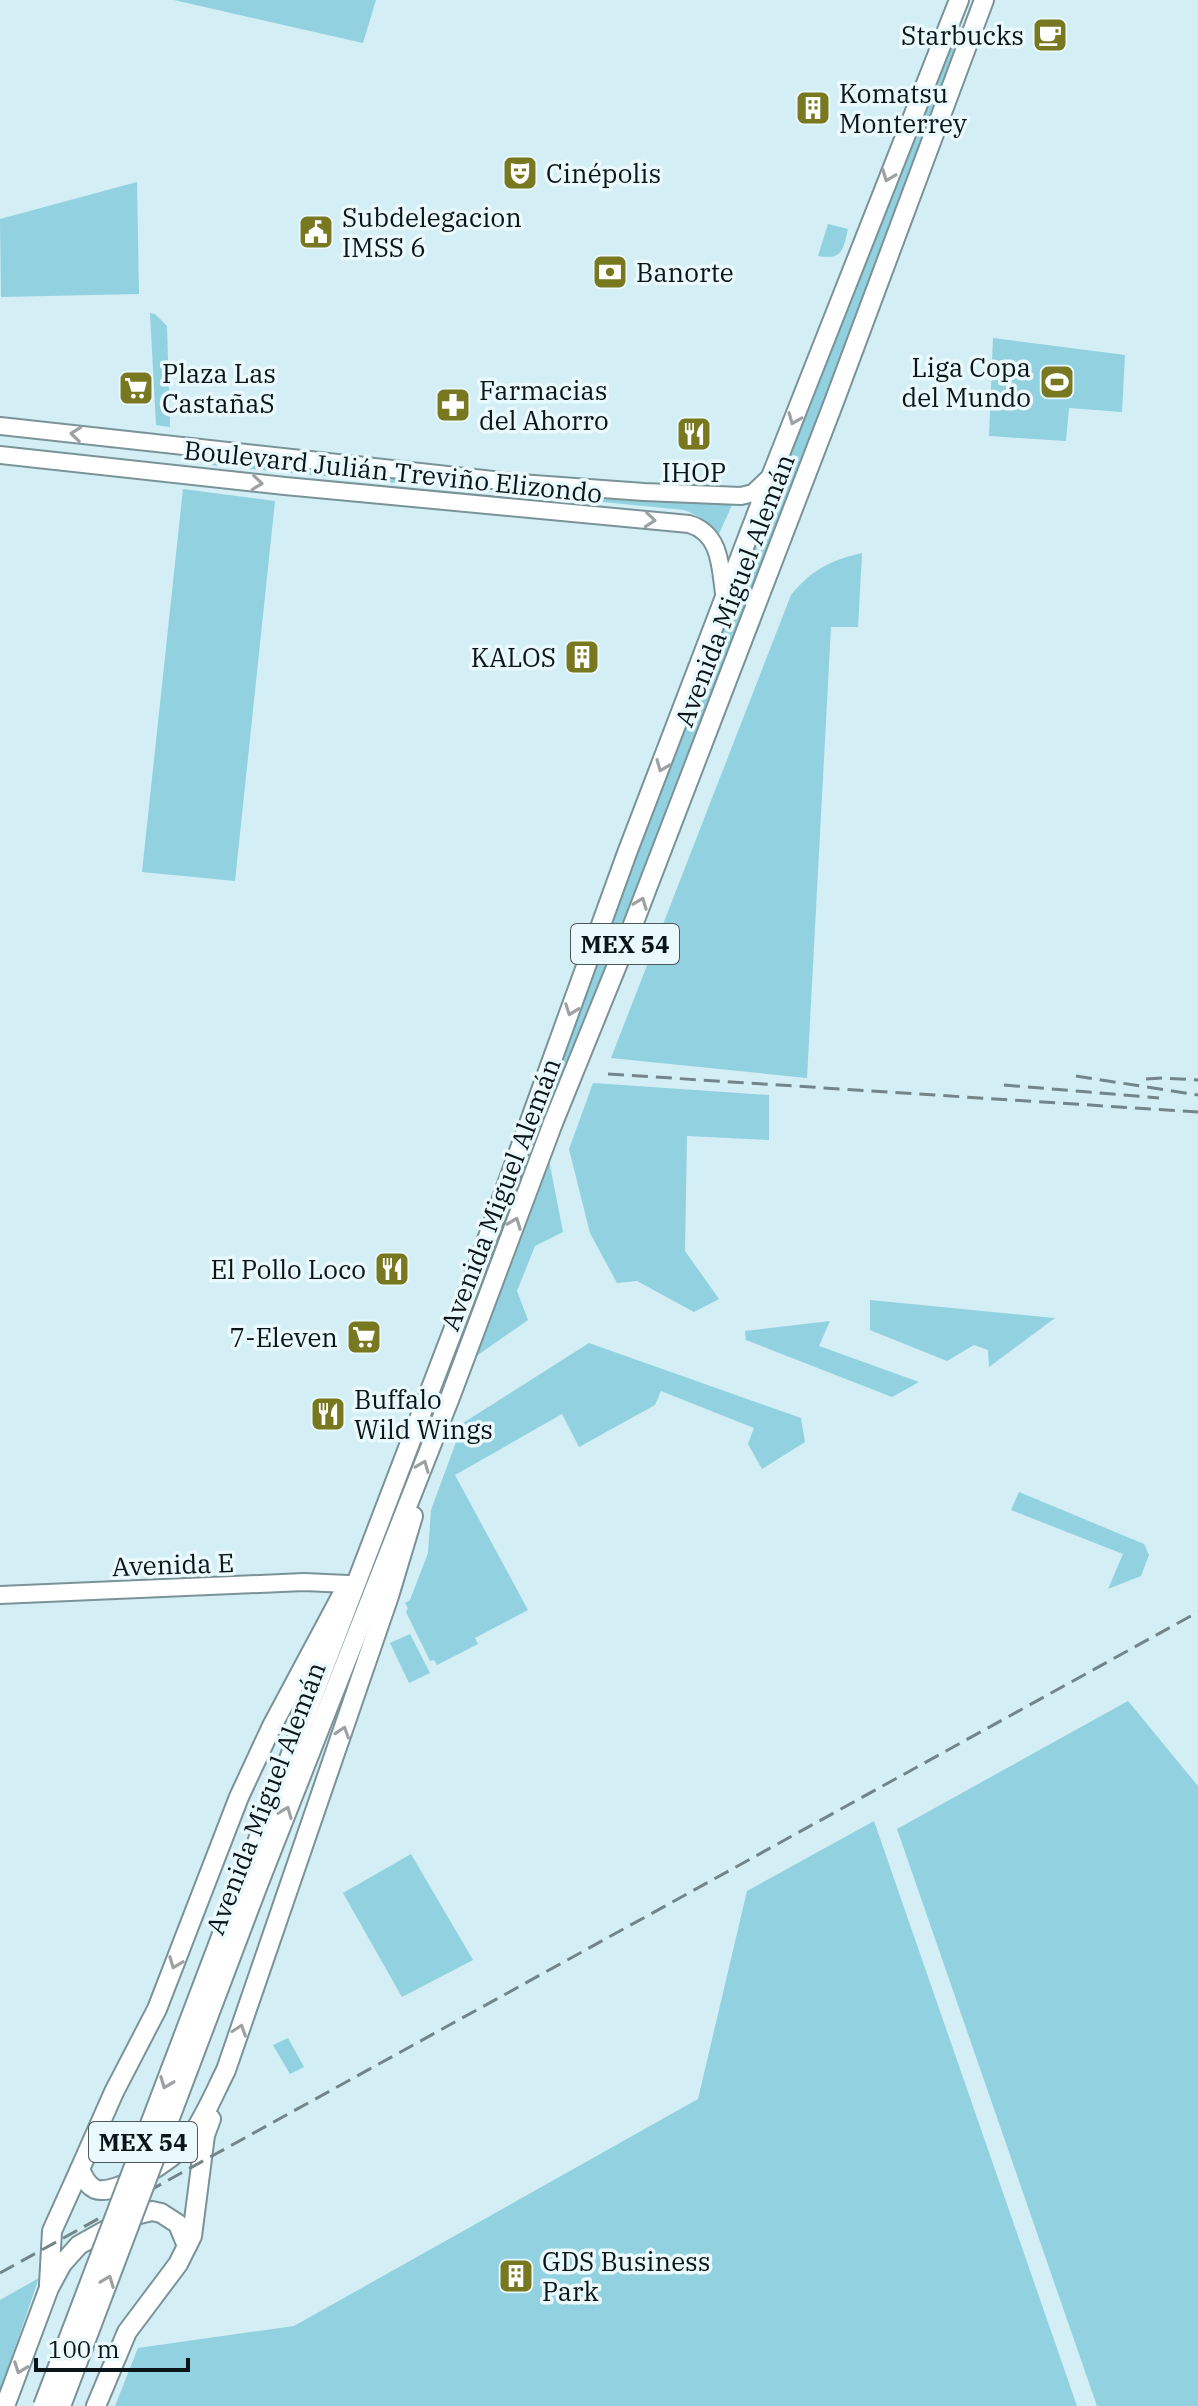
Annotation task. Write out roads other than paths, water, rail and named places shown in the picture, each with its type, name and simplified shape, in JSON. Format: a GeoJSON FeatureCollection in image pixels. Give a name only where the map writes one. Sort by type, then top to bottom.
{"type":"FeatureCollection","features":[{"type":"Feature","properties":{"kind":"highway","name":"Avenida Miguel Alemán"},"geometry":{"type":"LineString","coordinates":[[61,2406],[364,1565],[482,1254],[627,853],[959,0]]}},
{"type":"Feature","properties":{"kind":"highway","name":"Avenida Miguel Alemán"},"geometry":{"type":"LineString","coordinates":[[43,2406],[250,1882],[411,1496],[823,429],[984,0]]}},
{"type":"Feature","properties":{"kind":"highway"},"geometry":{"type":"LineString","coordinates":[[96,2406],[127,2332],[178,2264],[187,2246],[194,2224],[205,2135],[394,1582],[412,1525],[411,1496]]}},
{"type":"Feature","properties":{"kind":"highway"},"geometry":{"type":"LineString","coordinates":[[49,2288],[51,2237],[67,2195],[114,2092],[157,2009],[246,1782],[297,1677],[348,1584],[364,1565]]}},
{"type":"Feature","properties":{"kind":"highway"},"geometry":{"type":"LineString","coordinates":[[80,2169],[89,2185],[105,2190],[113,2189],[166,2162],[186,2145],[226,2070]]}},
{"type":"Feature","properties":{"kind":"highway"},"geometry":{"type":"LineString","coordinates":[[5,2406],[49,2288],[62,2264],[79,2245],[131,2216],[152,2211],[171,2217],[183,2229],[187,2246]]}},
{"type":"Feature","properties":{"kind":"main road","name":"Boulevard Julián Treviño Elizondo"},"geometry":{"type":"LineString","coordinates":[[0,426],[520,483],[644,492],[741,496],[753,493],[772,474]]}},
{"type":"Feature","properties":{"kind":"main road","name":"Boulevard Julián Treviño Elizondo"},"geometry":{"type":"LineString","coordinates":[[0,455],[689,524],[700,527],[713,539],[725,600]]}},
{"type":"Feature","properties":{"kind":"main road"},"geometry":{"type":"LineString","coordinates":[[93,466],[111,460],[252,461],[264,455]]}},
{"type":"Feature","properties":{"kind":"main road"},"geometry":{"type":"LineString","coordinates":[[359,493],[377,490],[518,496],[622,496],[644,492]]}},
{"type":"Feature","properties":{"kind":"main road","name":"Avenida E"},"geometry":{"type":"LineString","coordinates":[[0,1595],[304,1582],[348,1584]]}},
{"type":"Feature","properties":{"kind":"railway"},"geometry":{"type":"LineString","coordinates":[[608,1074],[1198,1112]]}},
{"type":"Feature","properties":{"kind":"railway"},"geometry":{"type":"LineString","coordinates":[[1076,1076],[1198,1095]]}},
{"type":"Feature","properties":{"kind":"railway"},"geometry":{"type":"LineString","coordinates":[[1146,1079],[1198,1080]]}},
{"type":"Feature","properties":{"kind":"railway"},"geometry":{"type":"LineString","coordinates":[[1004,1085],[1159,1098]]}},
{"type":"Feature","properties":{"kind":"railway"},"geometry":{"type":"LineString","coordinates":[[0,2273],[1198,1612]]}},
{"type":"Feature","properties":{"kind":"place","name":"Starbucks"},"geometry":{"type":"Point","coordinates":[1050,35]}},
{"type":"Feature","properties":{"kind":"place","name":"Komatsu Monterrey"},"geometry":{"type":"Point","coordinates":[813,108]}},
{"type":"Feature","properties":{"kind":"place","name":"Cinépolis"},"geometry":{"type":"Point","coordinates":[520,173]}},
{"type":"Feature","properties":{"kind":"place","name":"Subdelegacion IMSS 6"},"geometry":{"type":"Point","coordinates":[316,232]}},
{"type":"Feature","properties":{"kind":"place","name":"Banorte"},"geometry":{"type":"Point","coordinates":[610,272]}},
{"type":"Feature","properties":{"kind":"place","name":"Liga Copa del Mundo"},"geometry":{"type":"Point","coordinates":[1057,382]}},
{"type":"Feature","properties":{"kind":"place","name":"Plaza Las CastañaS"},"geometry":{"type":"Point","coordinates":[136,388]}},
{"type":"Feature","properties":{"kind":"place","name":"Farmacias del Ahorro"},"geometry":{"type":"Point","coordinates":[453,405]}},
{"type":"Feature","properties":{"kind":"place","name":"IHOP"},"geometry":{"type":"Point","coordinates":[694,434]}},
{"type":"Feature","properties":{"kind":"place","name":"KALOS"},"geometry":{"type":"Point","coordinates":[582,657]}},
{"type":"Feature","properties":{"kind":"place","name":"El Pollo Loco"},"geometry":{"type":"Point","coordinates":[392,1269]}},
{"type":"Feature","properties":{"kind":"place","name":"7-Eleven"},"geometry":{"type":"Point","coordinates":[364,1337]}},
{"type":"Feature","properties":{"kind":"place","name":"Buffalo Wild Wings"},"geometry":{"type":"Point","coordinates":[328,1414]}},
{"type":"Feature","properties":{"kind":"place","name":"GDS Business Park"},"geometry":{"type":"Point","coordinates":[516,2276]}}]}
